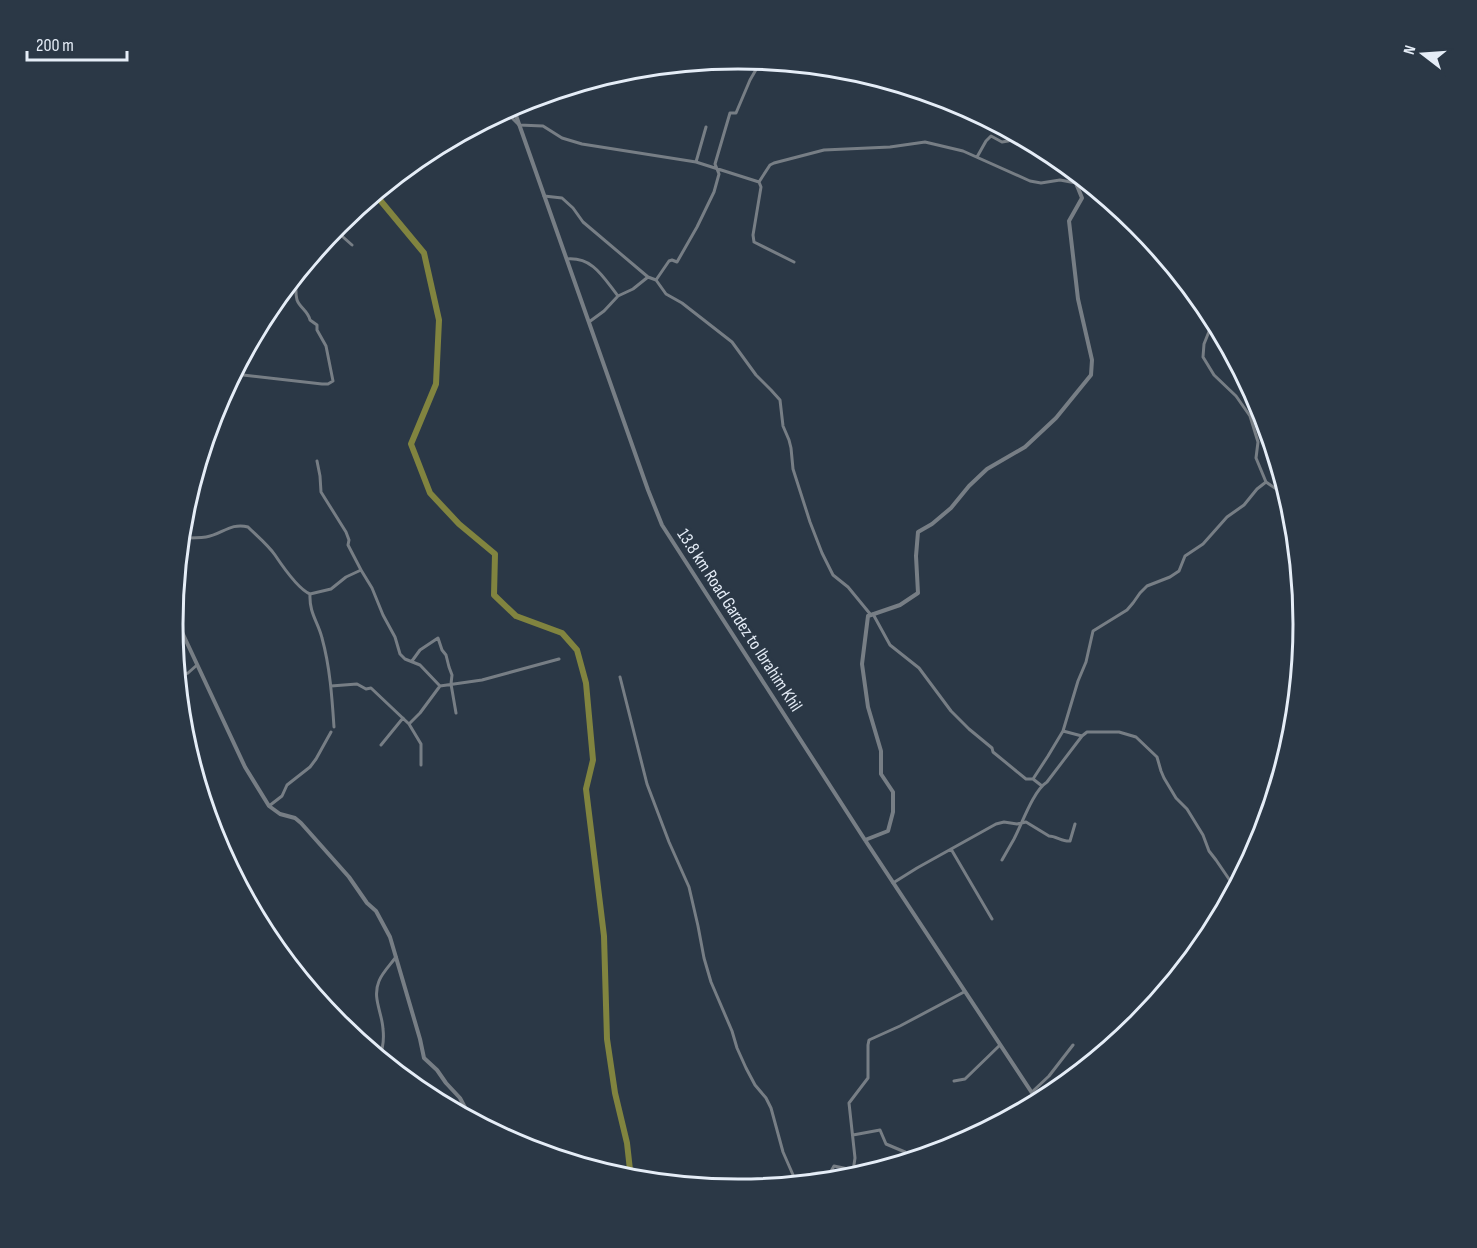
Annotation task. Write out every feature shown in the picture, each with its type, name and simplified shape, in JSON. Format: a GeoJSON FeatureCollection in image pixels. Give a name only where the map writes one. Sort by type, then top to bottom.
{"type":"FeatureCollection","features":[{"type":"Feature","properties":{"kind":"street"},"geometry":{"type":"LineString","coordinates":[[656,280],[669,261],[677,262],[714,192],[719,174],[715,164],[730,113],[736,113],[756,69]]}},
{"type":"Feature","properties":{"kind":"street","name":"13.8 km Road Gardez to Ibrahim Khil"},"geometry":{"type":"LineString","coordinates":[[516,116],[662,525],[864,840],[1032,1092]]}},
{"type":"Feature","properties":{"kind":"street"},"geometry":{"type":"LineString","coordinates":[[512,118],[519,125],[543,126],[562,138],[582,144],[696,162],[759,182]]}},
{"type":"Feature","properties":{"kind":"street"},"geometry":{"type":"LineString","coordinates":[[696,162],[706,127]]}},
{"type":"Feature","properties":{"kind":"street"},"geometry":{"type":"LineString","coordinates":[[977,158],[991,136],[1002,142],[1010,140]]}},
{"type":"Feature","properties":{"kind":"street"},"geometry":{"type":"LineString","coordinates":[[759,182],[770,165],[774,163],[824,150],[890,147],[925,142],[963,151],[1030,182],[1060,180],[1076,185],[1083,198],[1070,221],[1078,299],[1092,360],[1092,375],[1056,418],[1025,447],[987,469],[951,508],[918,532],[916,556],[918,593],[900,605],[868,616],[862,664],[868,707],[881,751],[881,774],[893,792],[894,812],[888,831],[864,840]]}},
{"type":"Feature","properties":{"kind":"street"},"geometry":{"type":"LineString","coordinates":[[759,182],[761,188],[754,242],[794,262]]}},
{"type":"Feature","properties":{"kind":"street"},"geometry":{"type":"LineString","coordinates":[[544,195],[562,198],[583,222],[648,277],[656,280],[666,294],[682,303],[732,342],[756,375],[780,400],[783,426],[791,448],[793,469],[822,554],[833,575],[848,587],[872,615],[890,645],[919,668],[951,711],[992,748],[993,752],[1026,779],[1033,779],[1042,786]]}},
{"type":"Feature","properties":{"kind":"street"},"geometry":{"type":"LineString","coordinates":[[342,236],[352,245]]}},
{"type":"Feature","properties":{"kind":"street"},"geometry":{"type":"LineString","coordinates":[[567,259],[575,258],[592,264],[618,296]]}},
{"type":"Feature","properties":{"kind":"street"},"geometry":{"type":"LineString","coordinates":[[589,322],[604,311],[618,296],[633,289],[648,277]]}},
{"type":"Feature","properties":{"kind":"street"},"geometry":{"type":"LineString","coordinates":[[243,375],[322,384],[333,381],[326,346],[317,330],[317,325],[310,320],[309,314],[297,301],[296,289]]}},
{"type":"Feature","properties":{"kind":"street"},"geometry":{"type":"LineString","coordinates":[[1209,331],[1204,344],[1203,357],[1215,375],[1236,396],[1250,416],[1258,442],[1256,458],[1266,482],[1277,490]]}},
{"type":"Feature","properties":{"kind":"street"},"geometry":{"type":"LineString","coordinates":[[317,461],[321,492],[346,532],[348,545],[372,588],[395,637],[400,654],[405,659],[420,665],[440,686]]}},
{"type":"Feature","properties":{"kind":"street"},"geometry":{"type":"LineString","coordinates":[[1033,779],[1063,731],[1094,631],[1127,610],[1147,586],[1179,571],[1185,556],[1203,544],[1227,517],[1244,505],[1266,482]]}},
{"type":"Feature","properties":{"kind":"street"},"geometry":{"type":"LineString","coordinates":[[190,538],[206,537],[237,526],[249,527],[275,556],[281,567],[303,591],[310,594],[331,589],[361,570]]}},
{"type":"Feature","properties":{"kind":"street"},"geometry":{"type":"LineString","coordinates":[[310,594],[309,603],[322,636],[331,686],[334,727]]}},
{"type":"Feature","properties":{"kind":"street"},"geometry":{"type":"LineString","coordinates":[[184,636],[245,767],[269,807],[301,823],[350,877],[367,903],[376,911],[390,937],[424,1058],[437,1070],[465,1107]]}},
{"type":"Feature","properties":{"kind":"street"},"geometry":{"type":"LineString","coordinates":[[412,661],[420,650],[438,638],[452,675],[451,684],[456,712]]}},
{"type":"Feature","properties":{"kind":"street"},"geometry":{"type":"LineString","coordinates":[[409,724],[440,686],[482,680],[559,659]]}},
{"type":"Feature","properties":{"kind":"street"},"geometry":{"type":"LineString","coordinates":[[186,674],[197,665]]}},
{"type":"Feature","properties":{"kind":"street"},"geometry":{"type":"LineString","coordinates":[[620,677],[647,784],[689,887],[711,982],[746,1068],[771,1108],[783,1152],[793,1176]]}},
{"type":"Feature","properties":{"kind":"street"},"geometry":{"type":"LineString","coordinates":[[331,686],[357,684],[366,689],[371,688],[409,724],[421,744],[421,765]]}},
{"type":"Feature","properties":{"kind":"street"},"geometry":{"type":"LineString","coordinates":[[381,745],[403,718]]}},
{"type":"Feature","properties":{"kind":"street"},"geometry":{"type":"LineString","coordinates":[[1063,731],[1082,736]]}},
{"type":"Feature","properties":{"kind":"street"},"geometry":{"type":"LineString","coordinates":[[269,807],[282,796],[287,785],[310,767],[322,751],[331,732]]}},
{"type":"Feature","properties":{"kind":"street"},"geometry":{"type":"LineString","coordinates":[[1002,860],[1042,786],[1082,736],[1087,732],[1119,732],[1136,737],[1157,757],[1161,771],[1176,798],[1187,809],[1203,835],[1209,852],[1230,881]]}},
{"type":"Feature","properties":{"kind":"street"},"geometry":{"type":"LineString","coordinates":[[893,883],[996,824],[1026,822],[1049,836],[1070,841],[1076,824]]}},
{"type":"Feature","properties":{"kind":"street"},"geometry":{"type":"LineString","coordinates":[[951,849],[992,919]]}},
{"type":"Feature","properties":{"kind":"street"},"geometry":{"type":"LineString","coordinates":[[382,1048],[383,1027],[377,1004],[377,990],[380,980],[396,957]]}},
{"type":"Feature","properties":{"kind":"street"},"geometry":{"type":"LineString","coordinates":[[854,1166],[855,1158],[849,1103],[868,1078],[869,1041],[964,992]]}},
{"type":"Feature","properties":{"kind":"street"},"geometry":{"type":"LineString","coordinates":[[954,1081],[965,1079],[1000,1045]]}},
{"type":"Feature","properties":{"kind":"street"},"geometry":{"type":"LineString","coordinates":[[1032,1092],[1049,1076],[1073,1045]]}},
{"type":"Feature","properties":{"kind":"street"},"geometry":{"type":"LineString","coordinates":[[853,1134],[880,1130],[886,1144],[906,1153]]}},
{"type":"Feature","properties":{"kind":"street"},"geometry":{"type":"LineString","coordinates":[[831,1171],[834,1166],[845,1168]]}},
{"type":"Feature","properties":{"kind":"waterway"},"geometry":{"type":"LineString","coordinates":[[381,201],[424,253],[439,320],[436,384],[411,444],[430,493],[459,524],[495,554],[494,595],[516,616],[562,633],[577,650],[586,683],[593,760],[586,789],[604,936],[607,1039],[630,1168]]}}]}
